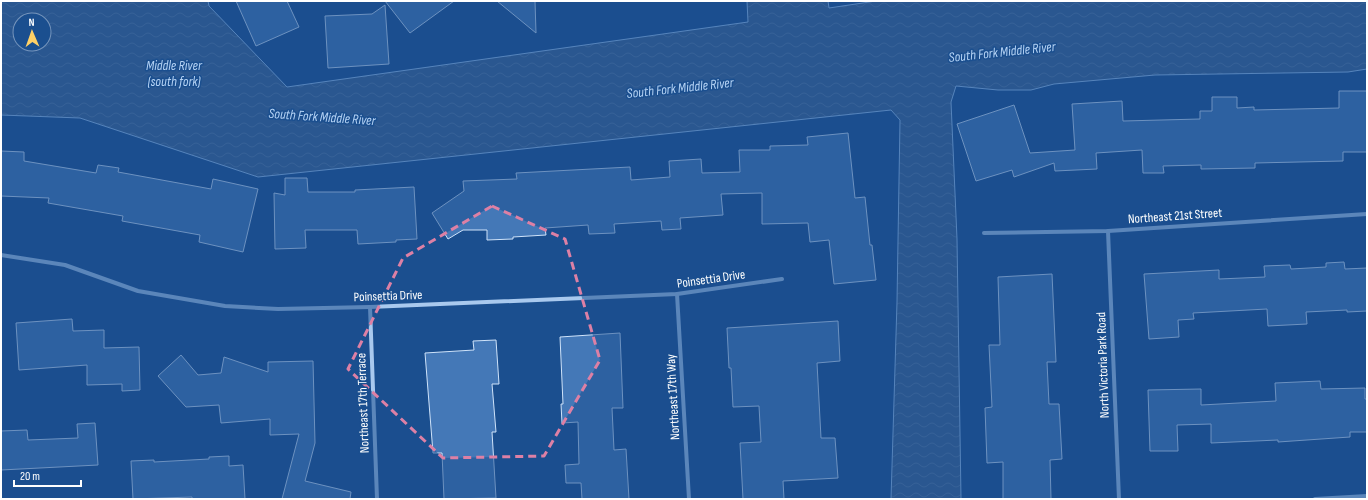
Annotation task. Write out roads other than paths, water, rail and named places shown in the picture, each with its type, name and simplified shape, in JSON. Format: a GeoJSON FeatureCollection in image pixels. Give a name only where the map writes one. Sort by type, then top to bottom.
{"type":"FeatureCollection","features":[{"type":"Feature","properties":{"kind":"street","name":"Northeast 21st Street"},"geometry":{"type":"LineString","coordinates":[[984,233],[1108,231],[1367,214]]}},
{"type":"Feature","properties":{"kind":"street","name":"North Victoria Park Road"},"geometry":{"type":"LineString","coordinates":[[1108,231],[1119,499]]}},
{"type":"Feature","properties":{"kind":"street","name":"Poinsettia Drive"},"geometry":{"type":"LineString","coordinates":[[1,255],[65,265],[138,291],[225,306],[278,309],[370,307],[678,294],[782,279]]}},
{"type":"Feature","properties":{"kind":"street","name":"Northeast 17th Way"},"geometry":{"type":"LineString","coordinates":[[678,294],[689,499]]}},
{"type":"Feature","properties":{"kind":"street","name":"Northeast 17th Terrace"},"geometry":{"type":"LineString","coordinates":[[370,307],[376,499]]}},
{"type":"Feature","properties":{"kind":"street"},"geometry":{"type":"LineString","coordinates":[[1315,499],[1367,496]]}},
{"type":"Feature","properties":{"kind":"water","name":"Middle River (south fork)"},"geometry":{"type":"Polygon","coordinates":[[[1,1],[208,1],[209,6],[287,87],[748,22],[747,1],[828,1],[829,8],[876,1],[1367,1],[1367,69],[1348,72],[1155,75],[1054,84],[1031,90],[998,90],[956,86],[951,102],[957,239],[961,499],[891,499],[897,302],[900,120],[891,110],[258,177],[80,118],[1,115],[1,1]]]}},
{"type":"Feature","properties":{"kind":"water label","name":"South Fork Middle River"},"geometry":{"type":"Point","coordinates":[1002,52]}},
{"type":"Feature","properties":{"kind":"water label","name":"South Fork Middle River"},"geometry":{"type":"Point","coordinates":[680,88]}},
{"type":"Feature","properties":{"kind":"water label","name":"South Fork Middle River"},"geometry":{"type":"Point","coordinates":[322,117]}}]}
